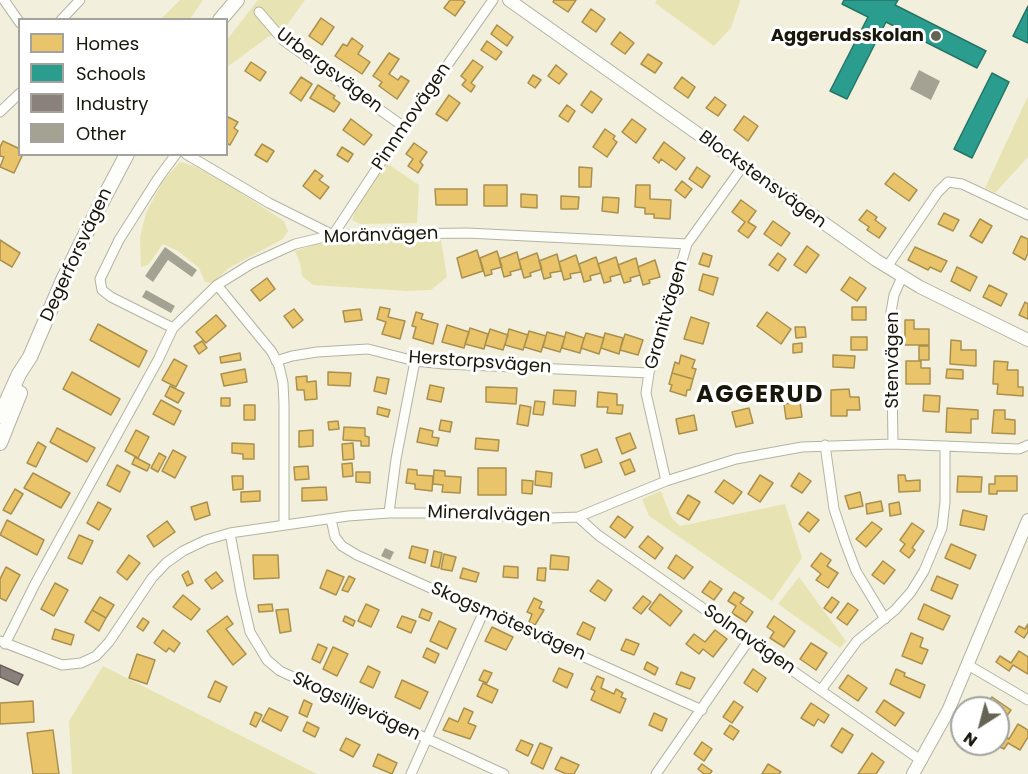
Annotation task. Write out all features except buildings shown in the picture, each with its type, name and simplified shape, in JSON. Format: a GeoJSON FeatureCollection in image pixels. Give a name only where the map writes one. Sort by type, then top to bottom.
{"type":"FeatureCollection","features":[{"type":"Feature","properties":{"kind":"main road"},"geometry":{"type":"LineString","coordinates":[[219,18],[229,0]]}},
{"type":"Feature","properties":{"kind":"main road"},"geometry":{"type":"LineString","coordinates":[[220,18],[237,0]]}},
{"type":"Feature","properties":{"kind":"main road","name":"Degerforsvägen"},"geometry":{"type":"LineString","coordinates":[[0,416],[19,374],[30,357],[63,280],[126,156]]}},
{"type":"Feature","properties":{"kind":"main road","name":"Degerforsvägen"},"geometry":{"type":"LineString","coordinates":[[0,443],[26,377],[30,357]]}},
{"type":"Feature","properties":{"kind":"street"},"geometry":{"type":"LineString","coordinates":[[4,0],[18,20]]}},
{"type":"Feature","properties":{"kind":"street"},"geometry":{"type":"LineString","coordinates":[[63,18],[80,0]]}},
{"type":"Feature","properties":{"kind":"street","name":"Pinnmovägen"},"geometry":{"type":"LineString","coordinates":[[333,235],[404,127],[493,0]]}},
{"type":"Feature","properties":{"kind":"street","name":"Blockstensvägen"},"geometry":{"type":"LineString","coordinates":[[509,0],[856,247],[902,277],[1028,340]]}},
{"type":"Feature","properties":{"kind":"street","name":"Urbergsvägen"},"geometry":{"type":"LineString","coordinates":[[259,12],[273,31],[294,48],[404,127]]}},
{"type":"Feature","properties":{"kind":"street"},"geometry":{"type":"LineString","coordinates":[[0,112],[18,95]]}},
{"type":"Feature","properties":{"kind":"street"},"geometry":{"type":"LineString","coordinates":[[173,328],[111,297],[102,290],[100,279],[119,240],[175,156]]}},
{"type":"Feature","properties":{"kind":"street"},"geometry":{"type":"LineString","coordinates":[[189,156],[269,203],[333,235]]}},
{"type":"Feature","properties":{"kind":"street","name":"Granitvägen"},"geometry":{"type":"LineString","coordinates":[[666,481],[646,393],[649,374],[687,244],[743,166]]}},
{"type":"Feature","properties":{"kind":"street"},"geometry":{"type":"LineString","coordinates":[[887,267],[938,192],[948,182],[962,184],[1028,215]]}},
{"type":"Feature","properties":{"kind":"street","name":"Moränvägen"},"geometry":{"type":"LineString","coordinates":[[3,643],[173,328],[217,285],[250,264],[295,244],[333,235],[467,233],[687,244]]}},
{"type":"Feature","properties":{"kind":"street","name":"Stenvägen"},"geometry":{"type":"LineString","coordinates":[[893,444],[891,312],[894,295],[902,277]]}},
{"type":"Feature","properties":{"kind":"street"},"geometry":{"type":"LineString","coordinates":[[217,285],[272,352],[283,383],[284,524]]}},
{"type":"Feature","properties":{"kind":"street","name":"Herstorpsvägen"},"geometry":{"type":"LineString","coordinates":[[276,361],[317,352],[368,349],[415,361],[649,374]]}},
{"type":"Feature","properties":{"kind":"street"},"geometry":{"type":"LineString","coordinates":[[389,513],[396,459],[415,361]]}},
{"type":"Feature","properties":{"kind":"street","name":"Mineralvägen"},"geometry":{"type":"LineString","coordinates":[[3,643],[62,665],[81,663],[96,656],[152,578],[166,563],[183,550],[230,533],[284,524],[389,513],[578,517],[666,481],[736,459],[825,445],[893,444],[1019,449],[1028,445]]}},
{"type":"Feature","properties":{"kind":"street"},"geometry":{"type":"LineString","coordinates":[[825,445],[834,509],[845,542],[861,579],[885,619]]}},
{"type":"Feature","properties":{"kind":"street"},"geometry":{"type":"LineString","coordinates":[[821,690],[857,641],[885,619],[915,585],[931,556],[942,528],[945,502],[945,446]]}},
{"type":"Feature","properties":{"kind":"street","name":"Solnavägen"},"geometry":{"type":"LineString","coordinates":[[578,517],[598,535],[922,761]]}},
{"type":"Feature","properties":{"kind":"street","name":"Skogsmötesvägen"},"geometry":{"type":"LineString","coordinates":[[331,519],[335,537],[342,546],[702,710]]}},
{"type":"Feature","properties":{"kind":"street"},"geometry":{"type":"LineString","coordinates":[[913,774],[948,711],[1028,520]]}},
{"type":"Feature","properties":{"kind":"street","name":"Skogsliljevägen"},"geometry":{"type":"LineString","coordinates":[[230,533],[245,616],[250,632],[267,660],[292,678],[504,774]]}},
{"type":"Feature","properties":{"kind":"street"},"geometry":{"type":"LineString","coordinates":[[411,774],[484,611]]}},
{"type":"Feature","properties":{"kind":"street"},"geometry":{"type":"LineString","coordinates":[[656,774],[749,640]]}},
{"type":"Feature","properties":{"kind":"street"},"geometry":{"type":"LineString","coordinates":[[968,665],[1028,699]]}},
{"type":"Feature","properties":{"kind":"shaded area"},"geometry":{"type":"Polygon","coordinates":[[[180,0],[203,0],[191,18],[162,18],[180,0]]]}},
{"type":"Feature","properties":{"kind":"shaded area"},"geometry":{"type":"Polygon","coordinates":[[[258,0],[305,0],[282,32],[268,37],[228,66],[228,38],[258,0]]]}},
{"type":"Feature","properties":{"kind":"shaded area"},"geometry":{"type":"Polygon","coordinates":[[[657,0],[740,1],[731,28],[714,46],[655,3],[657,0]]]}},
{"type":"Feature","properties":{"kind":"shaded area"},"geometry":{"type":"Polygon","coordinates":[[[1028,96],[1028,157],[995,193],[985,188],[1028,96]]]}},
{"type":"Feature","properties":{"kind":"shaded area"},"geometry":{"type":"Polygon","coordinates":[[[180,162],[194,166],[230,186],[284,221],[288,231],[283,239],[229,268],[212,283],[205,282],[199,268],[178,251],[163,244],[148,265],[141,267],[140,237],[146,213],[163,181],[180,162]]]}},
{"type":"Feature","properties":{"kind":"shaded area"},"geometry":{"type":"Polygon","coordinates":[[[385,162],[419,185],[417,223],[360,224],[352,220],[358,203],[385,162]]]}},
{"type":"Feature","properties":{"kind":"shaded area"},"geometry":{"type":"Polygon","coordinates":[[[352,240],[441,240],[447,277],[431,290],[407,291],[313,285],[302,276],[295,251],[316,244],[352,240]]]}},
{"type":"Feature","properties":{"kind":"shaded area"},"geometry":{"type":"Polygon","coordinates":[[[661,491],[671,517],[680,526],[785,504],[802,558],[772,601],[649,516],[642,499],[661,491]]]}},
{"type":"Feature","properties":{"kind":"shaded area"},"geometry":{"type":"Polygon","coordinates":[[[799,577],[846,641],[840,648],[778,604],[799,577]]]}},
{"type":"Feature","properties":{"kind":"shaded area"},"geometry":{"type":"Polygon","coordinates":[[[103,666],[317,774],[72,774],[69,721],[103,666]]]}},
{"type":"Feature","properties":{"kind":"place","name":"Aggerudsskolan"},"geometry":{"type":"Point","coordinates":[936,36]}},
{"type":"Feature","properties":{"kind":"district","name":"AGGERUD"},"geometry":{"type":"Point","coordinates":[760,396]}}]}
